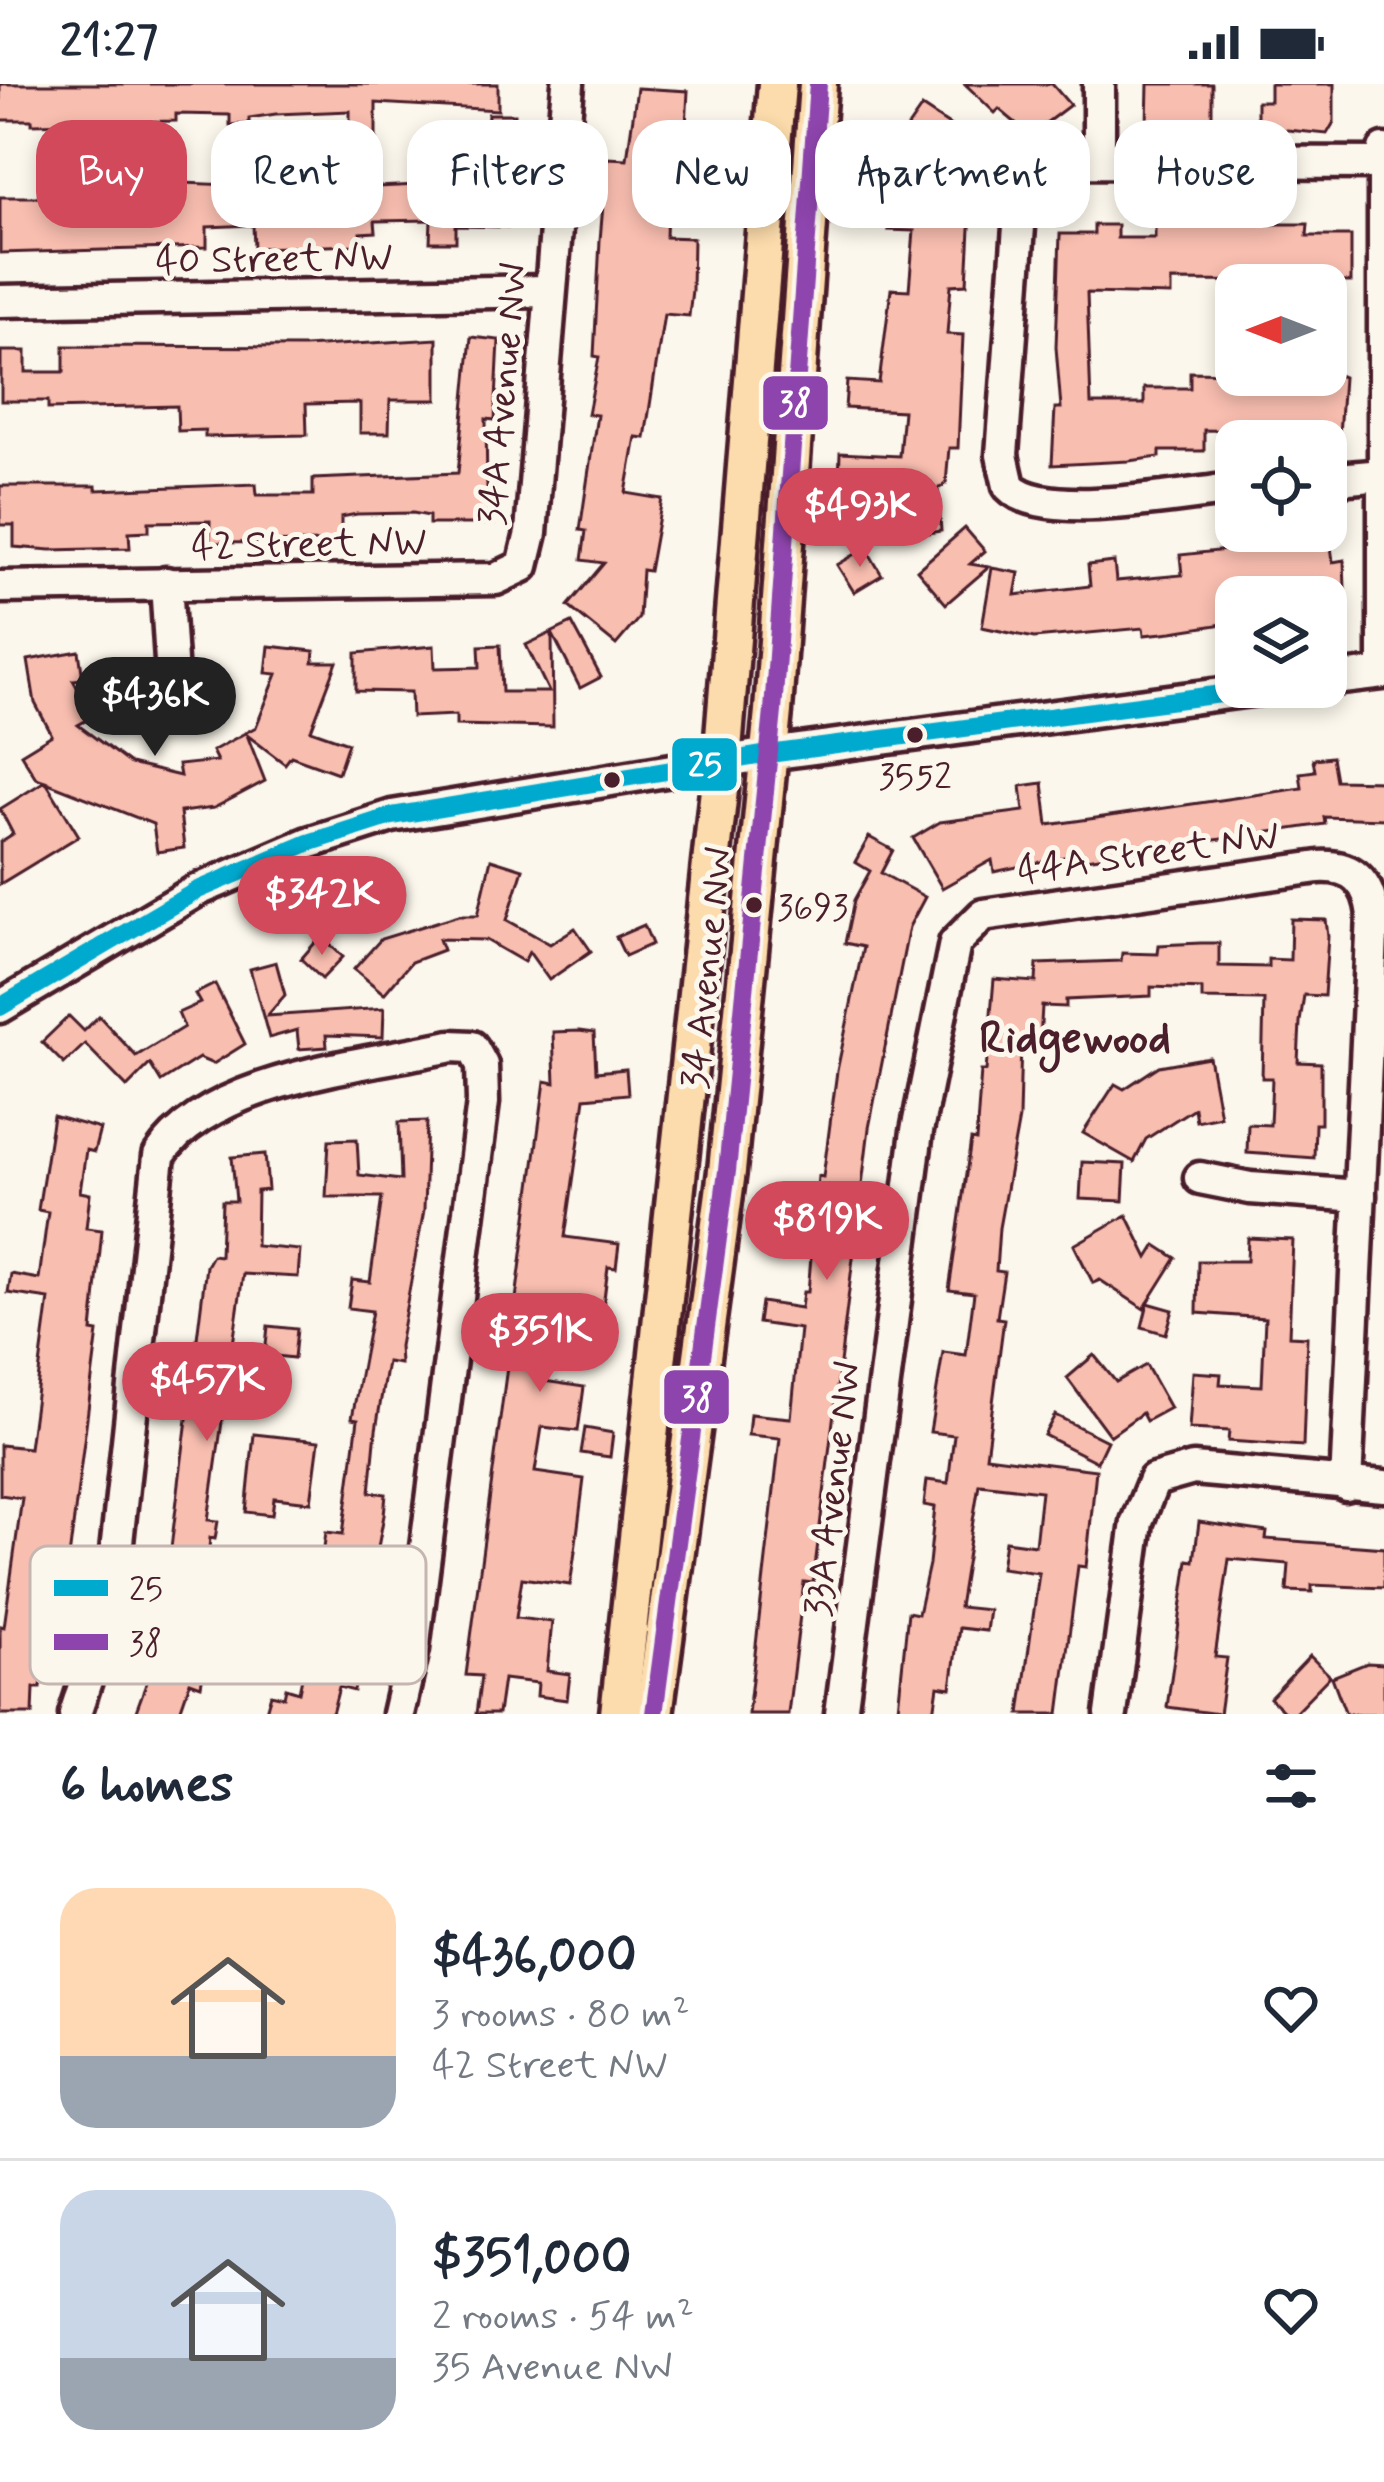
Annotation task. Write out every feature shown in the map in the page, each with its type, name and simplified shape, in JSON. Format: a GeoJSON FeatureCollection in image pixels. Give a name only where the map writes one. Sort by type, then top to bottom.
{"type":"FeatureCollection","features":[{"type":"Feature","properties":{"kind":"main road","name":"34 Avenue NW"},"geometry":{"type":"LineString","coordinates":[[619,1714],[722,762],[777,84]]}},
{"type":"Feature","properties":{"kind":"main road","name":"34 Avenue NW"},"geometry":{"type":"LineString","coordinates":[[654,1714],[728,1171],[769,754],[818,84]]}},
{"type":"Feature","properties":{"kind":"street","name":"34A Avenue NW"},"geometry":{"type":"LineString","coordinates":[[523,566],[531,533],[568,84]]}},
{"type":"Feature","properties":{"kind":"street"},"geometry":{"type":"LineString","coordinates":[[1099,84],[1099,161]]}},
{"type":"Feature","properties":{"kind":"street"},"geometry":{"type":"LineString","coordinates":[[1347,677],[1384,673],[1384,149]]}},
{"type":"Feature","properties":{"kind":"street"},"geometry":{"type":"LineString","coordinates":[[1215,491],[1062,505],[1016,494],[1004,475],[1021,200],[1034,171],[1062,162],[1099,161],[1384,163]]}},
{"type":"Feature","properties":{"kind":"street","name":"40 Street NW"},"geometry":{"type":"LineString","coordinates":[[0,301],[548,291]]}},
{"type":"Feature","properties":{"kind":"street"},"geometry":{"type":"LineString","coordinates":[[1347,478],[1383,475]]}},
{"type":"Feature","properties":{"kind":"street","name":"42 Street NW"},"geometry":{"type":"LineString","coordinates":[[0,587],[496,579],[523,566]]}},
{"type":"Feature","properties":{"kind":"street","name":"42 Street NW"},"geometry":{"type":"LineString","coordinates":[[166,583],[172,677]]}},
{"type":"Feature","properties":{"kind":"street"},"geometry":{"type":"LineString","coordinates":[[0,1007],[198,890],[359,825],[472,799],[1215,695]]}},
{"type":"Feature","properties":{"kind":"street","name":"44A Street NW"},"geometry":{"type":"LineString","coordinates":[[969,924],[998,910],[1342,867],[1368,889],[1372,915],[1360,1196]]}},
{"type":"Feature","properties":{"kind":"street","name":"33A Avenue NW"},"geometry":{"type":"LineString","coordinates":[[841,1714],[916,1131],[955,943],[969,924]]}},
{"type":"Feature","properties":{"kind":"street"},"geometry":{"type":"LineString","coordinates":[[117,1546],[159,1156],[186,1122],[233,1098],[452,1046],[472,1047],[482,1065],[483,1102],[426,1547]]}},
{"type":"Feature","properties":{"kind":"street"},"geometry":{"type":"LineString","coordinates":[[1200,1178],[1250,1188],[1360,1196],[1346,1485]]}},
{"type":"Feature","properties":{"kind":"street"},"geometry":{"type":"LineString","coordinates":[[1111,1714],[1137,1522],[1154,1480],[1193,1469],[1384,1486]]}},
{"type":"Feature","properties":{"kind":"street"},"geometry":{"type":"LineString","coordinates":[[75,1714],[85,1684]]}},
{"type":"Feature","properties":{"kind":"street"},"geometry":{"type":"LineString","coordinates":[[398,1714],[405,1684]]}},
{"type":"Feature","properties":{"kind":"building"},"geometry":{"type":"Polygon","coordinates":[[[0,84],[498,84],[498,110],[376,103],[376,120],[350,120],[350,111],[249,120],[176,114],[176,120],[36,120],[32,124],[32,120],[0,120],[0,84]]]}},
{"type":"Feature","properties":{"kind":"building"},"geometry":{"type":"Polygon","coordinates":[[[965,84],[1052,84],[1070,105],[1050,120],[1012,120],[999,109],[995,113],[965,84]]]}},
{"type":"Feature","properties":{"kind":"building"},"geometry":{"type":"Polygon","coordinates":[[[1148,84],[1212,84],[1212,120],[1147,120],[1148,84]]]}},
{"type":"Feature","properties":{"kind":"building"},"geometry":{"type":"Polygon","coordinates":[[[1270,84],[1334,84],[1334,122],[1327,134],[1297,131],[1297,120],[1257,120],[1257,101],[1270,101],[1270,84]]]}},
{"type":"Feature","properties":{"kind":"building"},"geometry":{"type":"Polygon","coordinates":[[[637,88],[688,91],[686,120],[632,120],[637,88]]]}},
{"type":"Feature","properties":{"kind":"building"},"geometry":{"type":"Polygon","coordinates":[[[922,107],[942,120],[913,120],[922,107]]]}},
{"type":"Feature","properties":{"kind":"building"},"geometry":{"type":"Polygon","coordinates":[[[488,114],[515,114],[515,120],[488,120],[488,114]]]}},
{"type":"Feature","properties":{"kind":"building"},"geometry":{"type":"Polygon","coordinates":[[[632,124],[632,228],[666,228],[666,237],[693,238],[692,290],[689,316],[664,314],[645,438],[636,437],[626,493],[662,499],[649,571],[642,570],[639,618],[616,645],[568,606],[604,563],[582,560],[586,531],[580,530],[597,415],[588,414],[599,357],[594,356],[601,228],[608,228],[608,158],[627,159],[632,124]]]}},
{"type":"Feature","properties":{"kind":"building"},"geometry":{"type":"Polygon","coordinates":[[[187,183],[211,184],[207,247],[0,253],[0,197],[36,197],[36,228],[187,228],[187,183]]]}},
{"type":"Feature","properties":{"kind":"building"},"geometry":{"type":"Polygon","coordinates":[[[407,186],[407,220],[383,221],[383,187],[407,186]]]}},
{"type":"Feature","properties":{"kind":"building"},"geometry":{"type":"Polygon","coordinates":[[[1297,224],[1308,224],[1307,236],[1351,236],[1351,282],[1347,282],[1347,264],[1215,264],[1215,281],[1171,281],[1171,295],[1087,293],[1091,404],[1144,404],[1144,388],[1190,388],[1190,372],[1215,373],[1215,396],[1342,396],[1340,420],[1215,420],[1215,430],[1204,430],[1204,451],[1160,451],[1160,457],[1052,465],[1055,408],[1061,408],[1056,347],[1060,234],[1094,234],[1094,225],[1114,225],[1117,238],[1155,238],[1155,228],[1297,228],[1297,224]]]}},
{"type":"Feature","properties":{"kind":"building"},"geometry":{"type":"Polygon","coordinates":[[[253,228],[376,228],[376,232],[360,233],[360,245],[254,248],[253,228]]]}},
{"type":"Feature","properties":{"kind":"building"},"geometry":{"type":"Polygon","coordinates":[[[431,228],[456,228],[456,242],[430,242],[431,228]]]}},
{"type":"Feature","properties":{"kind":"building"},"geometry":{"type":"Polygon","coordinates":[[[970,228],[967,284],[951,285],[947,334],[963,335],[958,448],[949,448],[946,484],[938,489],[941,531],[886,539],[879,483],[839,481],[840,453],[899,456],[903,411],[845,408],[847,381],[879,383],[891,289],[909,290],[914,231],[888,230],[970,228]]]}},
{"type":"Feature","properties":{"kind":"building"},"geometry":{"type":"Polygon","coordinates":[[[471,337],[499,340],[495,420],[486,419],[487,489],[495,489],[494,524],[429,524],[429,516],[413,513],[357,514],[341,517],[341,542],[210,543],[210,521],[149,522],[149,531],[129,532],[130,548],[51,550],[14,547],[14,525],[0,525],[0,486],[96,486],[96,490],[256,484],[257,495],[313,495],[313,479],[458,473],[471,337]]]}},
{"type":"Feature","properties":{"kind":"building"},"geometry":{"type":"Polygon","coordinates":[[[437,339],[437,400],[390,400],[389,433],[360,433],[360,403],[306,404],[307,435],[205,437],[205,430],[178,431],[177,406],[48,409],[48,401],[1,401],[1,351],[26,351],[26,372],[64,372],[64,346],[304,347],[437,339]]]}},
{"type":"Feature","properties":{"kind":"building"},"geometry":{"type":"Polygon","coordinates":[[[965,528],[985,551],[970,564],[989,567],[946,604],[917,570],[965,528]]]}},
{"type":"Feature","properties":{"kind":"building"},"geometry":{"type":"Polygon","coordinates":[[[866,548],[882,575],[854,592],[837,565],[866,548]]]}},
{"type":"Feature","properties":{"kind":"building"},"geometry":{"type":"Polygon","coordinates":[[[1332,552],[1333,562],[1344,560],[1345,576],[1215,576],[1215,625],[1172,632],[1144,635],[1143,628],[1034,638],[982,627],[992,568],[1019,573],[1015,595],[1090,586],[1088,565],[1114,562],[1116,581],[1182,575],[1180,555],[1332,552]]]}},
{"type":"Feature","properties":{"kind":"building"},"geometry":{"type":"Polygon","coordinates":[[[572,623],[601,677],[580,688],[552,633],[553,727],[456,725],[456,715],[412,717],[411,692],[356,691],[356,653],[434,646],[435,668],[480,667],[479,646],[500,645],[502,692],[549,692],[526,645],[572,623]]]}},
{"type":"Feature","properties":{"kind":"building"},"geometry":{"type":"Polygon","coordinates":[[[269,646],[314,651],[313,662],[337,662],[311,730],[348,743],[338,773],[291,756],[285,764],[247,735],[265,781],[214,808],[180,812],[184,848],[157,852],[153,824],[46,782],[79,836],[0,884],[0,842],[13,834],[0,809],[45,781],[36,778],[21,754],[52,735],[35,703],[28,660],[79,651],[83,679],[73,680],[94,716],[78,725],[130,764],[180,776],[178,765],[217,761],[212,751],[256,727],[277,674],[266,673],[269,646]]]}},
{"type":"Feature","properties":{"kind":"building"},"geometry":{"type":"Polygon","coordinates":[[[1332,757],[1336,780],[1384,781],[1384,819],[1324,817],[1325,824],[1065,862],[1064,857],[994,872],[992,860],[942,888],[913,838],[940,822],[1024,811],[1021,786],[1043,783],[1048,825],[1302,788],[1300,773],[1315,771],[1313,759],[1332,757]]]}},
{"type":"Feature","properties":{"kind":"building"},"geometry":{"type":"Polygon","coordinates":[[[869,837],[893,850],[881,873],[925,897],[909,927],[869,1128],[813,1583],[804,1582],[788,1714],[748,1714],[780,1438],[748,1435],[750,1414],[791,1418],[800,1329],[758,1323],[761,1302],[801,1308],[803,1292],[808,1292],[818,1176],[823,1177],[837,1071],[863,947],[845,943],[854,900],[870,871],[855,862],[869,837]]]}},
{"type":"Feature","properties":{"kind":"building"},"geometry":{"type":"Polygon","coordinates":[[[491,859],[523,869],[507,920],[550,944],[575,928],[591,951],[549,980],[529,952],[524,962],[486,940],[439,939],[443,950],[411,962],[384,994],[354,969],[381,939],[459,915],[478,915],[491,859]]]}},
{"type":"Feature","properties":{"kind":"building"},"geometry":{"type":"Polygon","coordinates":[[[1291,919],[1326,920],[1328,936],[1324,996],[1304,995],[1300,1022],[1298,1062],[1321,1063],[1321,1124],[1315,1124],[1314,1158],[1247,1153],[1248,1124],[1270,1125],[1272,1078],[1262,1078],[1264,1000],[1202,999],[1202,989],[1151,987],[1151,996],[1066,1000],[1066,1007],[1042,1006],[1040,1041],[1021,1040],[1019,1118],[996,1271],[1004,1272],[997,1318],[1004,1319],[986,1456],[1096,1470],[1086,1567],[1078,1566],[1059,1714],[1020,1714],[1039,1573],[1001,1568],[1005,1541],[1035,1545],[1041,1491],[979,1484],[959,1607],[989,1610],[986,1631],[959,1628],[951,1688],[938,1686],[934,1713],[898,1708],[908,1612],[918,1614],[929,1564],[935,1507],[924,1505],[927,1480],[948,1483],[954,1435],[930,1432],[943,1352],[966,1355],[974,1293],[949,1290],[971,1140],[976,1141],[994,979],[1036,982],[1037,964],[1121,961],[1122,953],[1158,954],[1159,945],[1201,943],[1219,943],[1219,966],[1268,967],[1268,959],[1290,960],[1291,919]]]}},
{"type":"Feature","properties":{"kind":"building"},"geometry":{"type":"Polygon","coordinates":[[[644,925],[652,944],[625,956],[616,937],[644,925]]]}},
{"type":"Feature","properties":{"kind":"building"},"geometry":{"type":"Polygon","coordinates":[[[321,936],[343,957],[322,979],[301,959],[321,936]]]}},
{"type":"Feature","properties":{"kind":"building"},"geometry":{"type":"Polygon","coordinates":[[[276,962],[285,995],[267,1016],[384,1008],[383,1037],[326,1035],[327,1047],[299,1049],[297,1030],[269,1038],[250,969],[276,962]]]}},
{"type":"Feature","properties":{"kind":"building"},"geometry":{"type":"Polygon","coordinates":[[[215,984],[245,1044],[213,1064],[199,1058],[161,1082],[150,1064],[127,1087],[85,1044],[64,1064],[42,1042],[69,1016],[84,1031],[99,1016],[136,1056],[184,1027],[178,1013],[200,1003],[195,994],[215,984]]]}},
{"type":"Feature","properties":{"kind":"building"},"geometry":{"type":"Polygon","coordinates":[[[553,1032],[594,1033],[596,1072],[626,1069],[628,1094],[585,1098],[565,1237],[619,1244],[616,1268],[608,1267],[602,1315],[555,1309],[544,1381],[584,1387],[578,1431],[542,1427],[535,1472],[584,1479],[574,1559],[570,1585],[522,1578],[516,1618],[552,1622],[547,1671],[570,1674],[567,1700],[537,1696],[538,1683],[503,1679],[498,1714],[476,1714],[481,1676],[466,1675],[545,1081],[555,1083],[553,1032]]]}},
{"type":"Feature","properties":{"kind":"building"},"geometry":{"type":"Polygon","coordinates":[[[1209,1057],[1220,1116],[1196,1121],[1194,1108],[1146,1139],[1134,1162],[1083,1133],[1115,1084],[1124,1089],[1159,1066],[1209,1057]]]}},
{"type":"Feature","properties":{"kind":"building"},"geometry":{"type":"Polygon","coordinates":[[[53,1116],[100,1129],[94,1152],[86,1150],[80,1192],[90,1194],[86,1228],[102,1230],[92,1331],[98,1332],[71,1546],[30,1546],[30,1684],[41,1684],[41,1688],[34,1688],[33,1714],[0,1714],[0,1626],[4,1627],[22,1498],[0,1495],[0,1445],[29,1448],[49,1299],[8,1293],[11,1274],[39,1279],[48,1212],[38,1210],[53,1116]]]}},
{"type":"Feature","properties":{"kind":"building"},"geometry":{"type":"Polygon","coordinates":[[[427,1121],[424,1210],[399,1346],[400,1364],[387,1362],[376,1430],[370,1492],[386,1494],[384,1515],[378,1546],[324,1546],[326,1532],[343,1534],[358,1419],[352,1418],[372,1311],[348,1308],[352,1280],[370,1282],[382,1197],[326,1197],[329,1140],[357,1139],[359,1175],[401,1180],[399,1122],[427,1121]]]}},
{"type":"Feature","properties":{"kind":"building"},"geometry":{"type":"Polygon","coordinates":[[[265,1154],[268,1190],[257,1191],[256,1246],[300,1250],[298,1277],[243,1274],[208,1520],[218,1521],[215,1539],[210,1538],[209,1546],[171,1546],[206,1266],[212,1255],[220,1256],[222,1201],[236,1201],[232,1157],[265,1154]]]}},
{"type":"Feature","properties":{"kind":"building"},"geometry":{"type":"Polygon","coordinates":[[[1082,1162],[1125,1164],[1123,1201],[1080,1199],[1082,1162]]]}},
{"type":"Feature","properties":{"kind":"building"},"geometry":{"type":"Polygon","coordinates":[[[1127,1215],[1148,1258],[1156,1245],[1176,1258],[1144,1309],[1100,1280],[1093,1283],[1074,1245],[1127,1215]]]}},
{"type":"Feature","properties":{"kind":"building"},"geometry":{"type":"Polygon","coordinates":[[[1248,1238],[1293,1240],[1289,1336],[1307,1337],[1303,1446],[1228,1441],[1229,1431],[1189,1429],[1193,1372],[1221,1374],[1220,1384],[1262,1386],[1265,1318],[1197,1313],[1198,1261],[1247,1261],[1248,1238]]]}},
{"type":"Feature","properties":{"kind":"building"},"geometry":{"type":"Polygon","coordinates":[[[1148,1303],[1173,1310],[1166,1334],[1142,1327],[1148,1303]]]}},
{"type":"Feature","properties":{"kind":"building"},"geometry":{"type":"Polygon","coordinates":[[[268,1326],[297,1329],[294,1358],[265,1355],[268,1326]]]}},
{"type":"Feature","properties":{"kind":"building"},"geometry":{"type":"Polygon","coordinates":[[[1094,1355],[1116,1382],[1146,1365],[1170,1408],[1146,1421],[1142,1413],[1110,1436],[1067,1378],[1094,1355]]]}},
{"type":"Feature","properties":{"kind":"building"},"geometry":{"type":"Polygon","coordinates":[[[1055,1415],[1107,1441],[1097,1462],[1044,1435],[1055,1415]]]}},
{"type":"Feature","properties":{"kind":"building"},"geometry":{"type":"Polygon","coordinates":[[[585,1428],[613,1433],[610,1457],[581,1453],[585,1428]]]}},
{"type":"Feature","properties":{"kind":"building"},"geometry":{"type":"Polygon","coordinates":[[[254,1434],[319,1441],[311,1502],[274,1498],[272,1515],[246,1512],[254,1434]]]}},
{"type":"Feature","properties":{"kind":"building"},"geometry":{"type":"Polygon","coordinates":[[[1199,1522],[1267,1532],[1266,1539],[1384,1548],[1384,1588],[1312,1585],[1312,1592],[1287,1591],[1289,1564],[1229,1559],[1215,1657],[1227,1658],[1219,1714],[1167,1707],[1188,1560],[1194,1561],[1199,1522]]]}},
{"type":"Feature","properties":{"kind":"building"},"geometry":{"type":"Polygon","coordinates":[[[1310,1656],[1330,1676],[1293,1714],[1286,1714],[1270,1698],[1310,1656]]]}},
{"type":"Feature","properties":{"kind":"building"},"geometry":{"type":"Polygon","coordinates":[[[1367,1663],[1384,1664],[1384,1714],[1346,1714],[1332,1677],[1367,1663]]]}},
{"type":"Feature","properties":{"kind":"building"},"geometry":{"type":"Polygon","coordinates":[[[146,1684],[189,1684],[179,1714],[135,1714],[146,1684]]]}},
{"type":"Feature","properties":{"kind":"building"},"geometry":{"type":"Polygon","coordinates":[[[301,1684],[355,1684],[354,1691],[339,1687],[332,1714],[266,1711],[271,1694],[284,1697],[286,1688],[299,1692],[301,1684]]]}},
{"type":"Feature","properties":{"kind":"transit line","name":"38"},"geometry":{"type":"LineString","coordinates":[[654,1714],[727,1171],[773,711],[818,84]]}},
{"type":"Feature","properties":{"kind":"transit line","name":"25"},"geometry":{"type":"LineString","coordinates":[[0,1007],[198,890],[308,843],[392,816],[769,754],[1215,695]]}},
{"type":"Feature","properties":{"kind":"place","name":"3552"},"geometry":{"type":"Point","coordinates":[915,735]}},
{"type":"Feature","properties":{"kind":"place","name":"3693"},"geometry":{"type":"Point","coordinates":[754,905]}},
{"type":"Feature","properties":{"kind":"district","name":"Ridgewood"},"geometry":{"type":"Point","coordinates":[1075,1036]}}]}
